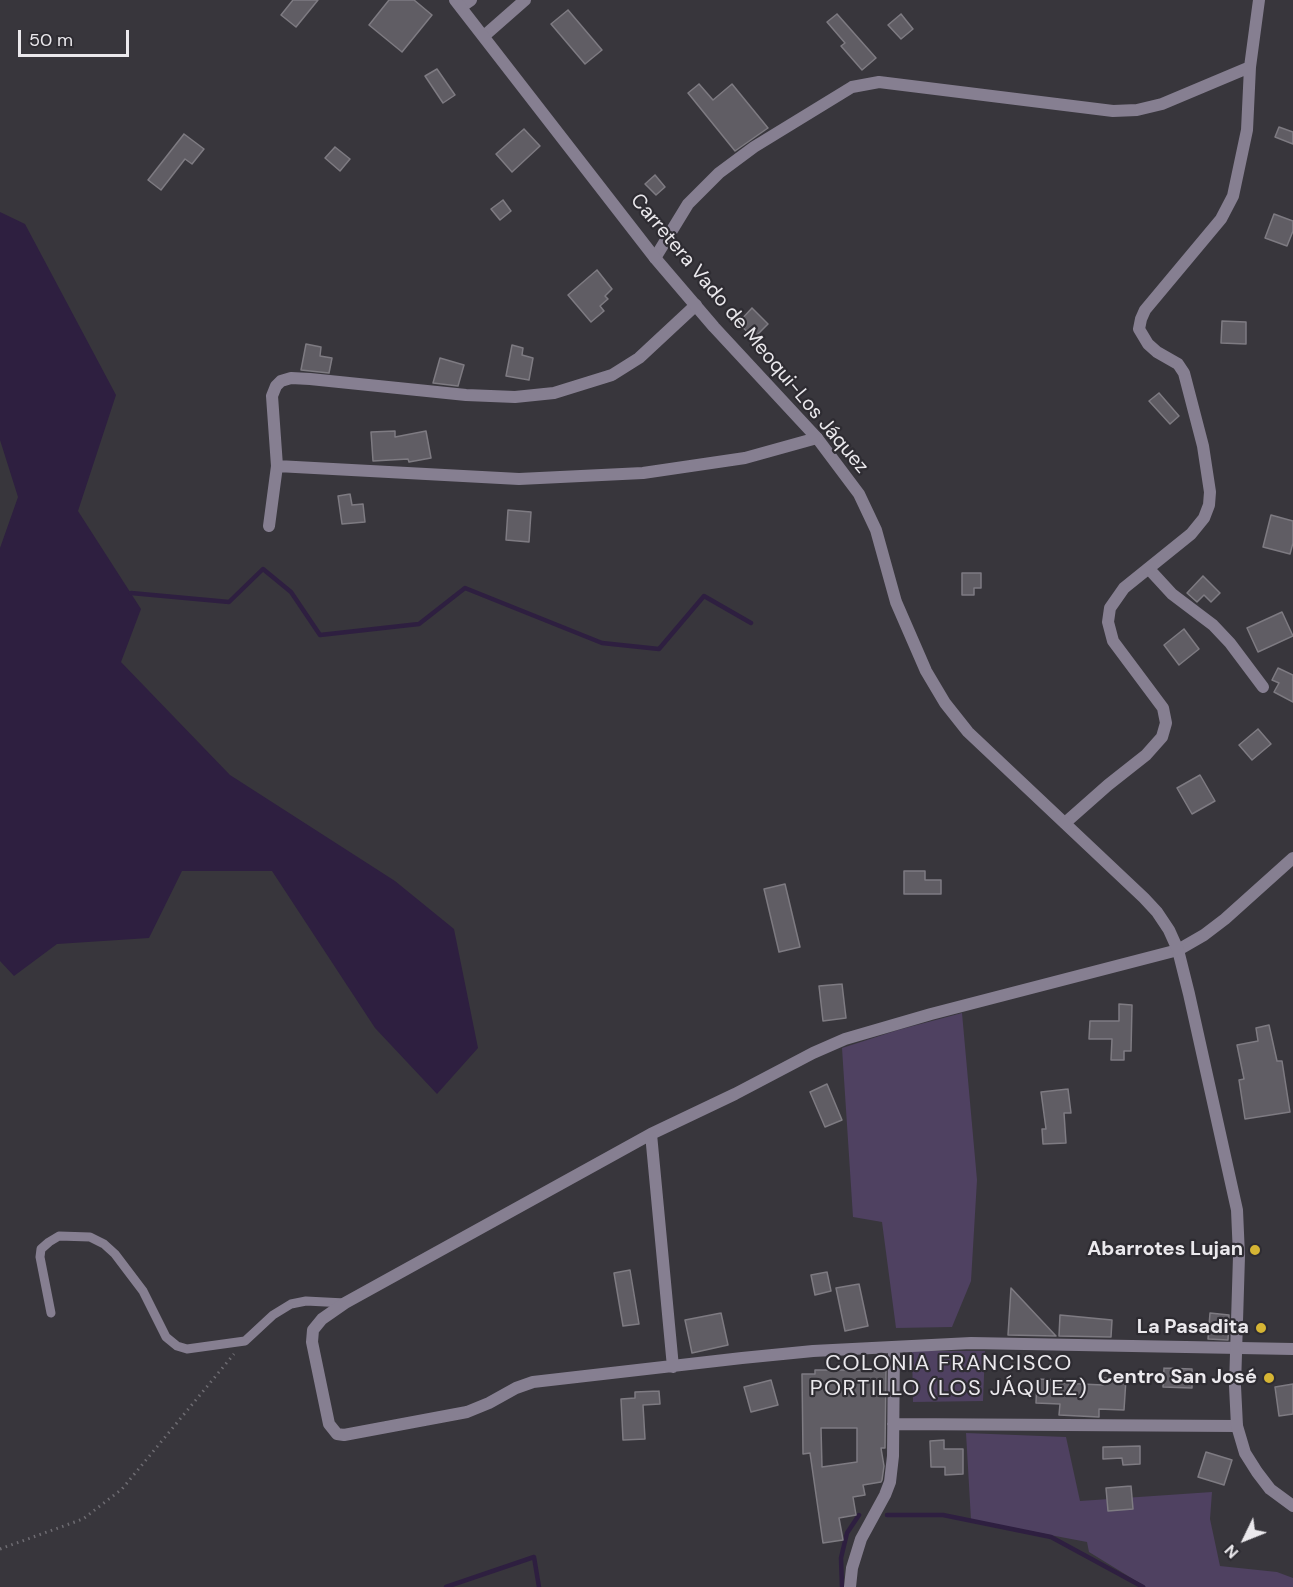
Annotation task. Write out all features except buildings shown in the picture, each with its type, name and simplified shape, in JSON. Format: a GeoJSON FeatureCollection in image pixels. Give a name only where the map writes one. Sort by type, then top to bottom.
{"type":"FeatureCollection","features":[{"type":"Feature","properties":{"kind":"street"},"geometry":{"type":"LineString","coordinates":[[484,36],[525,0]]}},
{"type":"Feature","properties":{"kind":"street"},"geometry":{"type":"LineString","coordinates":[[1065,823],[1108,784],[1146,755],[1162,736],[1166,723],[1162,708],[1113,641],[1108,622],[1110,608],[1124,588],[1191,534],[1204,519],[1209,505],[1210,492],[1203,446],[1184,373],[1178,364],[1157,352],[1143,338],[1139,328],[1145,310],[1221,219],[1233,196],[1247,130],[1250,68],[1259,0]]}},
{"type":"Feature","properties":{"kind":"street","name":"Carretera Vado de Meoqui-Los Jáquez"},"geometry":{"type":"LineString","coordinates":[[462,2],[484,36],[655,258],[817,438],[860,494],[876,530],[896,602],[926,671],[945,704],[968,732],[1112,865],[1157,912],[1179,950],[1237,1210],[1239,1256],[1235,1347],[1237,1426],[1245,1454],[1257,1473],[1270,1489],[1293,1506]]}},
{"type":"Feature","properties":{"kind":"street"},"geometry":{"type":"LineString","coordinates":[[655,258],[688,204],[719,173],[754,147],[852,87],[879,82],[1113,111],[1137,110],[1162,104],[1250,68]]}},
{"type":"Feature","properties":{"kind":"street"},"geometry":{"type":"LineString","coordinates":[[269,526],[277,466],[272,396],[281,381],[291,378],[515,397],[554,393],[612,375],[639,358],[696,305]]}},
{"type":"Feature","properties":{"kind":"street"},"geometry":{"type":"LineString","coordinates":[[277,466],[519,479],[609,475],[643,473],[745,458],[817,438]]}},
{"type":"Feature","properties":{"kind":"street"},"geometry":{"type":"LineString","coordinates":[[1149,570],[1173,594],[1213,625],[1230,643],[1263,687]]}},
{"type":"Feature","properties":{"kind":"street"},"geometry":{"type":"LineString","coordinates":[[1293,858],[1225,919],[1179,950],[931,1014],[845,1039],[813,1053],[735,1095],[651,1134],[345,1303],[322,1319],[313,1330],[312,1342],[329,1424],[332,1430],[344,1435],[467,1412],[533,1382],[813,1351],[971,1343],[1293,1349]]}},
{"type":"Feature","properties":{"kind":"street"},"geometry":{"type":"LineString","coordinates":[[651,1134],[673,1366]]}},
{"type":"Feature","properties":{"kind":"street"},"geometry":{"type":"LineString","coordinates":[[850,1587],[852,1568],[861,1539],[890,1482],[893,1456],[894,1347]]}},
{"type":"Feature","properties":{"kind":"street"},"geometry":{"type":"LineString","coordinates":[[893,1424],[1237,1426]]}},
{"type":"Feature","properties":{"kind":"lane"},"geometry":{"type":"LineString","coordinates":[[51,1313],[40,1249],[59,1236],[90,1237],[104,1244],[115,1254],[142,1290],[166,1337],[177,1346],[187,1349],[245,1341],[273,1315],[291,1304],[306,1301],[345,1303]]}},
{"type":"Feature","properties":{"kind":"path"},"geometry":{"type":"LineString","coordinates":[[0,1549],[82,1519],[122,1490],[245,1341]]}},
{"type":"Feature","properties":{"kind":"shaded area"},"geometry":{"type":"Polygon","coordinates":[[[0,212],[25,224],[116,395],[78,511],[141,609],[121,662],[230,775],[395,881],[454,929],[478,1048],[437,1094],[375,1028],[272,871],[182,871],[149,938],[57,944],[14,976],[0,961],[0,548],[18,497],[0,440],[0,212]]]}},
{"type":"Feature","properties":{"kind":"shaded area"},"geometry":{"type":"Polygon","coordinates":[[[962,1013],[977,1180],[971,1281],[952,1327],[896,1328],[882,1222],[853,1217],[842,1048],[962,1013]]]}},
{"type":"Feature","properties":{"kind":"shaded area"},"geometry":{"type":"Polygon","coordinates":[[[912,1351],[985,1351],[983,1401],[913,1402],[912,1351]]]}},
{"type":"Feature","properties":{"kind":"shaded area"},"geometry":{"type":"Polygon","coordinates":[[[966,1433],[1066,1437],[1080,1501],[1212,1492],[1210,1519],[1220,1566],[1277,1572],[1293,1578],[1293,1587],[1146,1587],[1089,1552],[1087,1542],[971,1520],[966,1433]]]}},
{"type":"Feature","properties":{"kind":"waterway"},"geometry":{"type":"LineString","coordinates":[[131,593],[229,602],[263,569],[291,592],[320,635],[419,624],[465,588],[602,643],[659,649],[704,596],[751,623]]}},
{"type":"Feature","properties":{"kind":"waterway"},"geometry":{"type":"LineString","coordinates":[[842,1587],[841,1558],[847,1533],[859,1515]]}},
{"type":"Feature","properties":{"kind":"waterway"},"geometry":{"type":"LineString","coordinates":[[887,1515],[943,1515],[1051,1537],[1143,1587]]}},
{"type":"Feature","properties":{"kind":"waterway"},"geometry":{"type":"LineString","coordinates":[[446,1587],[534,1557],[539,1587]]}},
{"type":"Feature","properties":{"kind":"place","name":"Abarrotes Lujan"},"geometry":{"type":"Point","coordinates":[1255,1250]}},
{"type":"Feature","properties":{"kind":"place","name":"La Pasadita"},"geometry":{"type":"Point","coordinates":[1261,1328]}},
{"type":"Feature","properties":{"kind":"place","name":"Centro San José"},"geometry":{"type":"Point","coordinates":[1269,1378]}},
{"type":"Feature","properties":{"kind":"district","name":"COLONIA FRANCISCO PORTILLO (LOS JÁQUEZ)"},"geometry":{"type":"Point","coordinates":[949,1376]}}]}
